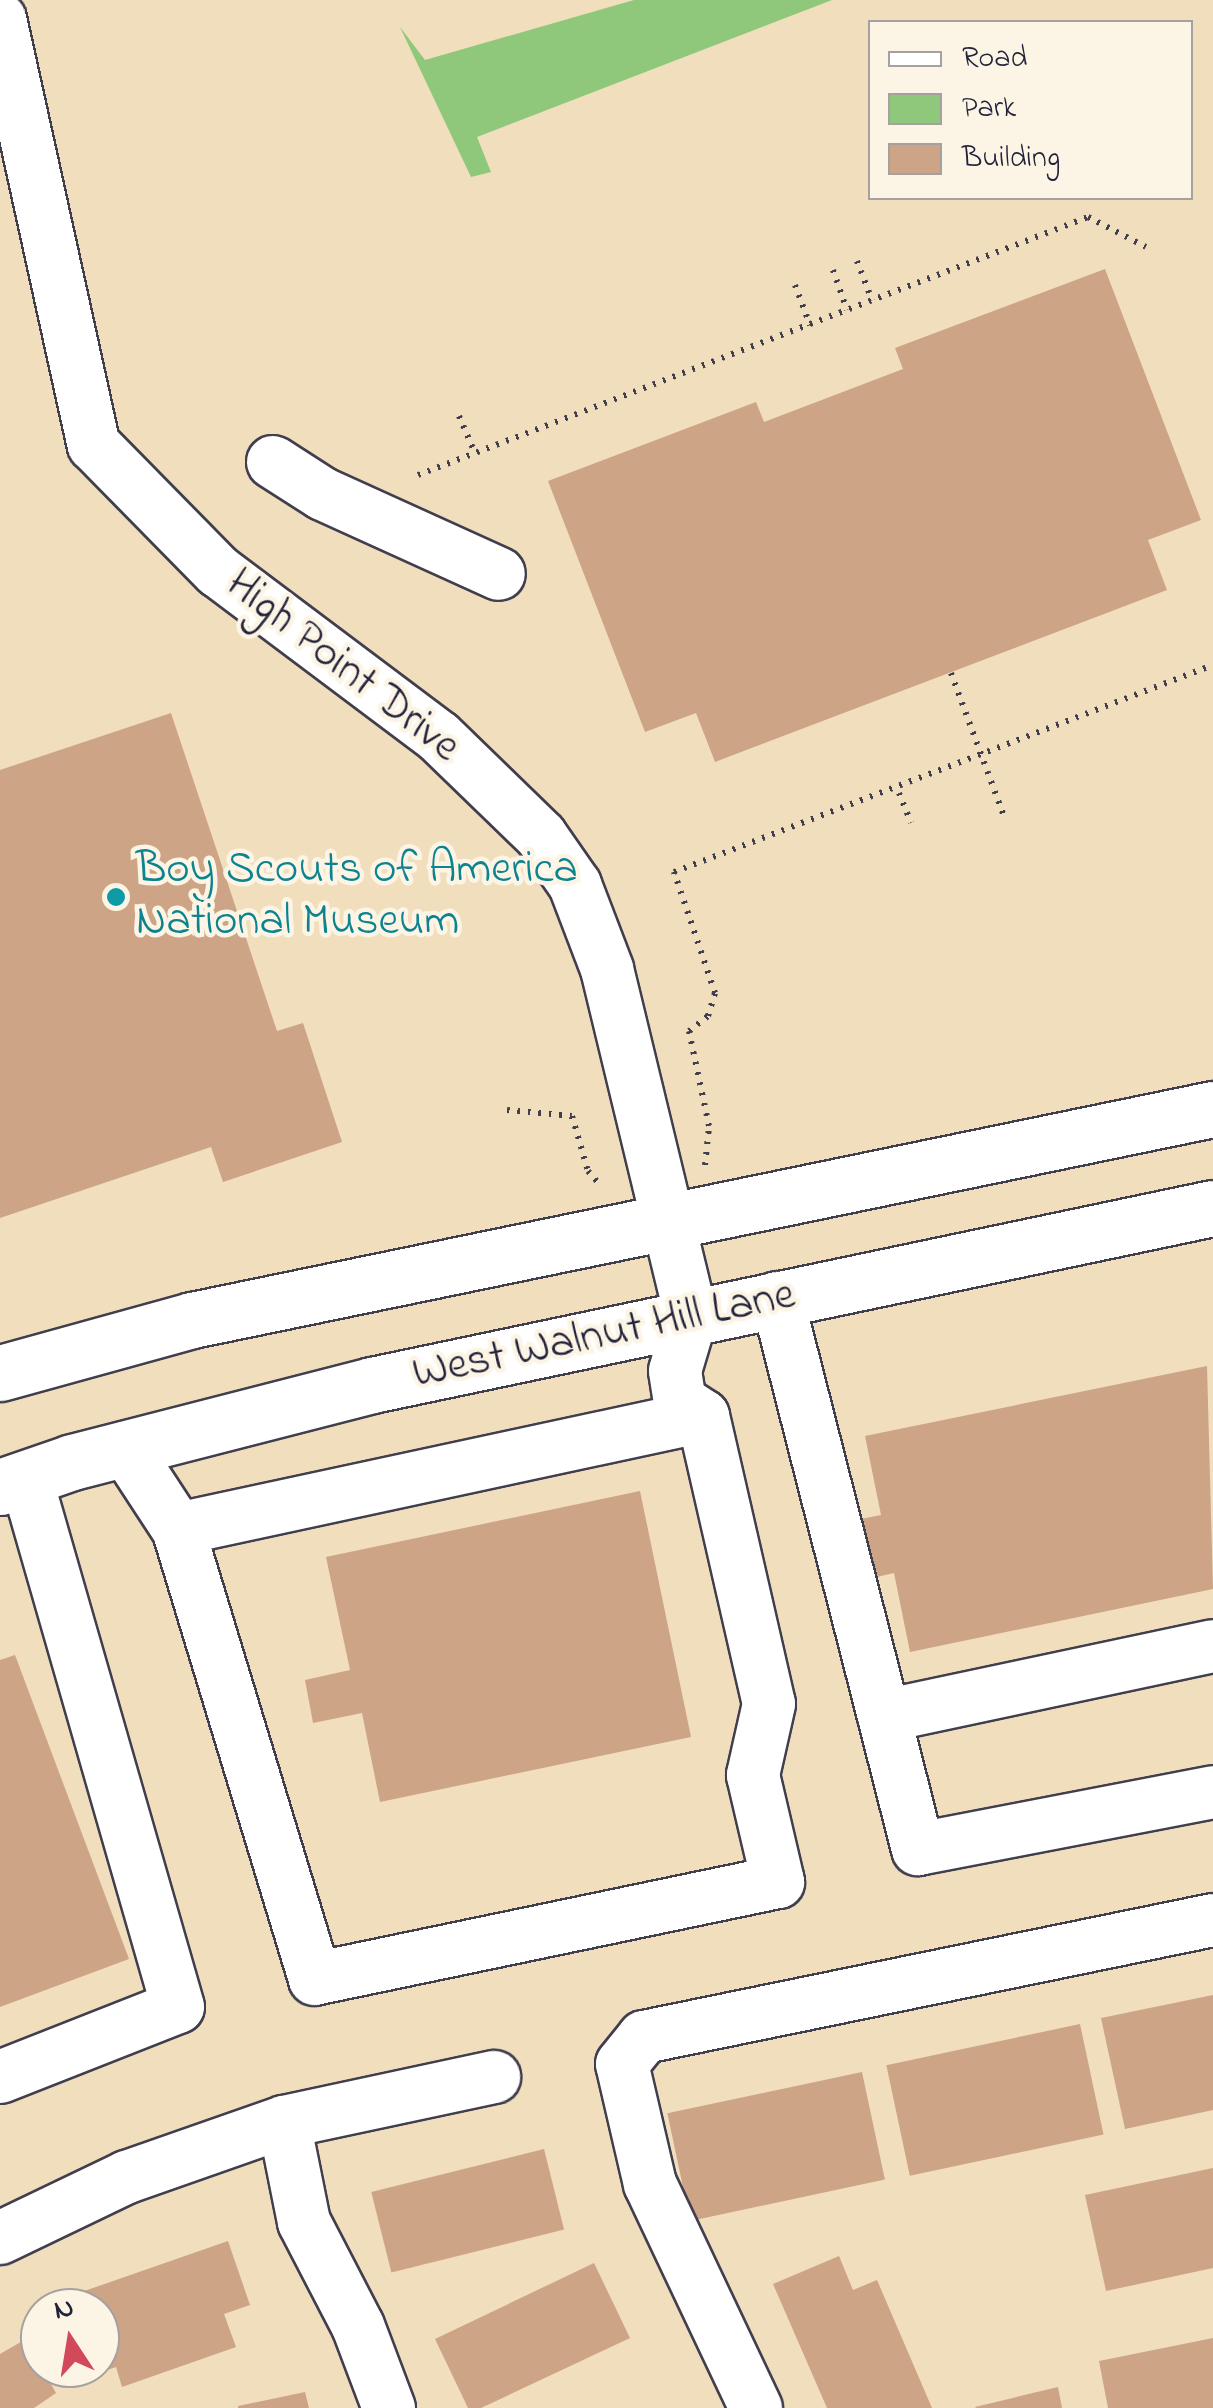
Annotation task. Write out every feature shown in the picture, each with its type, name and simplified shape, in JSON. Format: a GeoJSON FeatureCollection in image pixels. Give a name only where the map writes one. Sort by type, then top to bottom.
{"type":"FeatureCollection","features":[{"type":"Feature","properties":{"kind":"main road"},"geometry":{"type":"LineString","coordinates":[[0,1373],[192,1320],[663,1201],[1213,1109]]}},
{"type":"Feature","properties":{"kind":"main road","name":"West Walnut Hill Lane"},"geometry":{"type":"LineString","coordinates":[[13,1482],[124,1448],[372,1385],[1213,1208]]}},
{"type":"Feature","properties":{"kind":"street","name":"High Point Drive"},"geometry":{"type":"LineString","coordinates":[[0,19],[94,445],[218,572],[439,737],[541,836],[576,885],[606,969],[692,1317]]}},
{"type":"Feature","properties":{"kind":"street"},"geometry":{"type":"LineString","coordinates":[[273,462],[323,494],[499,574]]}},
{"type":"Feature","properties":{"kind":"street"},"geometry":{"type":"LineString","coordinates":[[777,1298],[918,1849],[1213,1792]]}},
{"type":"Feature","properties":{"kind":"street"},"geometry":{"type":"LineString","coordinates":[[124,1448],[178,1529],[316,1979],[778,1882],[753,1775],[769,1704],[703,1416],[680,1401],[675,1371],[692,1317]]}},
{"type":"Feature","properties":{"kind":"street"},"geometry":{"type":"LineString","coordinates":[[178,1529],[703,1416]]}},
{"type":"Feature","properties":{"kind":"street"},"geometry":{"type":"LineString","coordinates":[[0,2077],[178,2008],[13,1482]]}},
{"type":"Feature","properties":{"kind":"street"},"geometry":{"type":"LineString","coordinates":[[884,1716],[1213,1646]]}},
{"type":"Feature","properties":{"kind":"street"},"geometry":{"type":"LineString","coordinates":[[756,2408],[650,2184],[622,2064],[644,2037],[1213,1920]]}},
{"type":"Feature","properties":{"kind":"street"},"geometry":{"type":"LineString","coordinates":[[0,2238],[127,2177],[284,2122],[494,2077]]}},
{"type":"Feature","properties":{"kind":"street"},"geometry":{"type":"LineString","coordinates":[[284,2122],[304,2222],[358,2326],[389,2408]]}},
{"type":"Feature","properties":{"kind":"path"},"geometry":{"type":"LineString","coordinates":[[418,475],[1088,217],[1146,248]]}},
{"type":"Feature","properties":{"kind":"path"},"geometry":{"type":"LineString","coordinates":[[857,261],[872,300]]}},
{"type":"Feature","properties":{"kind":"path"},"geometry":{"type":"LineString","coordinates":[[833,270],[848,310]]}},
{"type":"Feature","properties":{"kind":"path"},"geometry":{"type":"LineString","coordinates":[[795,285],[810,324]]}},
{"type":"Feature","properties":{"kind":"path"},"geometry":{"type":"LineString","coordinates":[[459,416],[475,453]]}},
{"type":"Feature","properties":{"kind":"path"},"geometry":{"type":"LineString","coordinates":[[508,1110],[572,1116],[588,1171],[606,1191],[663,1201],[704,1170],[708,1126],[690,1031],[708,1016],[716,992],[674,872],[1213,665]]}},
{"type":"Feature","properties":{"kind":"path"},"geometry":{"type":"LineString","coordinates":[[951,673],[1004,816]]}},
{"type":"Feature","properties":{"kind":"path"},"geometry":{"type":"LineString","coordinates":[[899,793],[911,823]]}},
{"type":"Feature","properties":{"kind":"green space"},"geometry":{"type":"Polygon","coordinates":[[[634,0],[832,0],[477,137],[491,172],[471,177],[400,27],[425,60],[634,0]]]}},
{"type":"Feature","properties":{"kind":"building"},"geometry":{"type":"Polygon","coordinates":[[[1105,269],[1201,520],[1148,540],[1167,590],[715,762],[696,713],[645,732],[548,481],[756,402],[764,422],[903,369],[895,348],[1105,269]]]}},
{"type":"Feature","properties":{"kind":"building","name":"Boy Scouts of America National Museum"},"geometry":{"type":"Polygon","coordinates":[[[171,713],[277,1031],[303,1023],[342,1142],[223,1182],[211,1147],[0,1218],[0,770],[171,713]]]}},
{"type":"Feature","properties":{"kind":"building"},"geometry":{"type":"Polygon","coordinates":[[[1207,1366],[1213,1589],[910,1652],[894,1573],[868,1579],[856,1520],[881,1515],[865,1436],[1207,1366]]]}},
{"type":"Feature","properties":{"kind":"building"},"geometry":{"type":"Polygon","coordinates":[[[640,1491],[691,1737],[380,1802],[362,1713],[313,1723],[305,1680],[350,1670],[326,1557],[640,1491]]]}},
{"type":"Feature","properties":{"kind":"building"},"geometry":{"type":"Polygon","coordinates":[[[15,1655],[129,1959],[0,2007],[0,1660],[15,1655]]]}},
{"type":"Feature","properties":{"kind":"building"},"geometry":{"type":"Polygon","coordinates":[[[1213,1995],[1213,2110],[1125,2129],[1101,2018],[1213,1995]]]}},
{"type":"Feature","properties":{"kind":"building"},"geometry":{"type":"Polygon","coordinates":[[[1080,2024],[1103,2135],[910,2176],[886,2065],[1080,2024]]]}},
{"type":"Feature","properties":{"kind":"building"},"geometry":{"type":"Polygon","coordinates":[[[862,2072],[885,2180],[690,2221],[667,2113],[862,2072]]]}},
{"type":"Feature","properties":{"kind":"building"},"geometry":{"type":"Polygon","coordinates":[[[544,2149],[564,2230],[391,2273],[371,2192],[544,2149]]]}},
{"type":"Feature","properties":{"kind":"building"},"geometry":{"type":"Polygon","coordinates":[[[1213,2168],[1213,2268],[1106,2291],[1085,2195],[1213,2168]]]}},
{"type":"Feature","properties":{"kind":"building"},"geometry":{"type":"Polygon","coordinates":[[[228,2241],[250,2305],[224,2314],[236,2347],[122,2387],[120,2288],[93,2288],[228,2241]]]}},
{"type":"Feature","properties":{"kind":"building"},"geometry":{"type":"Polygon","coordinates":[[[839,2256],[853,2290],[877,2280],[932,2408],[827,2408],[773,2284],[839,2256]]]}},
{"type":"Feature","properties":{"kind":"building"},"geometry":{"type":"Polygon","coordinates":[[[594,2263],[630,2338],[481,2408],[468,2408],[435,2339],[594,2263]]]}},
{"type":"Feature","properties":{"kind":"building"},"geometry":{"type":"Polygon","coordinates":[[[1213,2338],[1213,2408],[1108,2408],[1099,2361],[1213,2338]]]}},
{"type":"Feature","properties":{"kind":"building"},"geometry":{"type":"Polygon","coordinates":[[[20,2342],[20,2388],[53,2388],[56,2393],[34,2408],[0,2408],[0,2354],[20,2342]]]}},
{"type":"Feature","properties":{"kind":"building"},"geometry":{"type":"Polygon","coordinates":[[[1058,2387],[1062,2408],[975,2407],[1058,2387]]]}},
{"type":"Feature","properties":{"kind":"building"},"geometry":{"type":"Polygon","coordinates":[[[305,2392],[309,2408],[238,2408],[238,2406],[305,2392]]]}},
{"type":"Feature","properties":{"kind":"place","name":"Boy Scouts of America National Museum"},"geometry":{"type":"Point","coordinates":[116,897]}}]}
